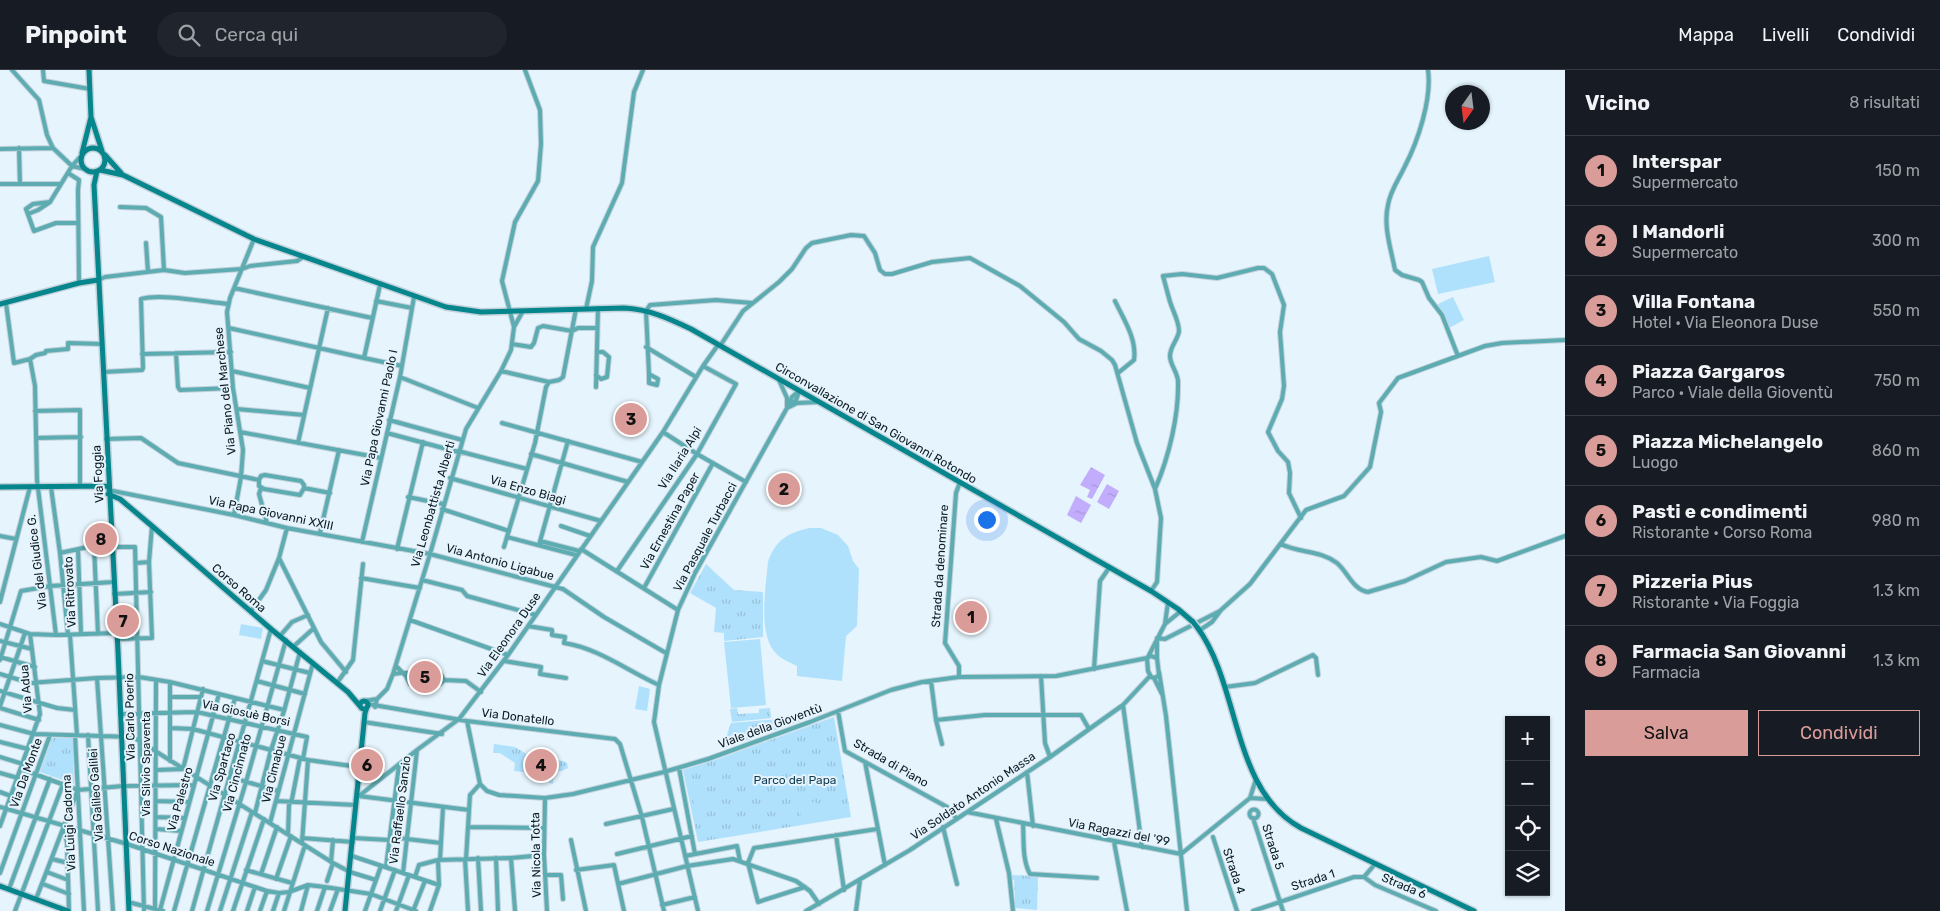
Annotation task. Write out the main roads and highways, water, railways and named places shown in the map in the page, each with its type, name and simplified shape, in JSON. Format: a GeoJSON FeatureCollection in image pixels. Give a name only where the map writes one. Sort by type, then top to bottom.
{"type":"FeatureCollection","features":[{"type":"Feature","properties":{"kind":"main road"},"geometry":{"type":"LineString","coordinates":[[89,70],[91,117],[103,152]]}},
{"type":"Feature","properties":{"kind":"main road"},"geometry":{"type":"LineString","coordinates":[[81,155],[91,117]]}},
{"type":"Feature","properties":{"kind":"main road"},"geometry":{"type":"LineString","coordinates":[[81,155],[92,147],[103,152]]}},
{"type":"Feature","properties":{"kind":"main road","name":"Via Foggia"},"geometry":{"type":"LineString","coordinates":[[103,152],[105,160],[94,185],[129,911]]}},
{"type":"Feature","properties":{"kind":"main road","name":"Circonvallazione di San Giovanni Rotondo"},"geometry":{"type":"LineString","coordinates":[[103,152],[124,175]]}},
{"type":"Feature","properties":{"kind":"main road","name":"Via Foggia"},"geometry":{"type":"LineString","coordinates":[[81,155],[81,164],[94,185]]}},
{"type":"Feature","properties":{"kind":"main road"},"geometry":{"type":"LineString","coordinates":[[86,170],[99,171]]}},
{"type":"Feature","properties":{"kind":"main road","name":"Circonvallazione di San Giovanni Rotondo"},"geometry":{"type":"LineString","coordinates":[[99,171],[124,175],[254,240],[414,297],[462,310],[510,312],[627,308],[646,311],[672,320],[960,482],[1181,611],[1199,629],[1208,645],[1225,687],[1256,779],[1267,799],[1283,816],[1294,824],[1474,911]]}},
{"type":"Feature","properties":{"kind":"main road"},"geometry":{"type":"LineString","coordinates":[[3,303],[79,283],[98,280]]}},
{"type":"Feature","properties":{"kind":"main road"},"geometry":{"type":"LineString","coordinates":[[0,487],[80,486],[108,490]]}},
{"type":"Feature","properties":{"kind":"main road","name":"Corso Roma"},"geometry":{"type":"LineString","coordinates":[[108,490],[271,629],[313,662],[355,700],[365,704],[358,796],[345,911]]}},
{"type":"Feature","properties":{"kind":"main road"},"geometry":{"type":"LineString","coordinates":[[0,886],[68,911]]}},
{"type":"Feature","properties":{"kind":"water"},"geometry":{"type":"Polygon","coordinates":[[[1091,467],[1105,475],[1092,499],[1087,497],[1090,490],[1080,485],[1091,467]]]}},
{"type":"Feature","properties":{"kind":"water"},"geometry":{"type":"Polygon","coordinates":[[[1107,484],[1119,491],[1109,509],[1097,502],[1107,484]]]}},
{"type":"Feature","properties":{"kind":"water"},"geometry":{"type":"Polygon","coordinates":[[[1076,496],[1091,505],[1081,523],[1067,515],[1076,496]]]}},
{"type":"Feature","properties":{"kind":"place","name":"Villa Fontana"},"geometry":{"type":"Point","coordinates":[631,419]}},
{"type":"Feature","properties":{"kind":"place","name":"I Mandorli"},"geometry":{"type":"Point","coordinates":[784,489]}},
{"type":"Feature","properties":{"kind":"place","name":"Farmacia San Giovanni"},"geometry":{"type":"Point","coordinates":[101,539]}},
{"type":"Feature","properties":{"kind":"place","name":"Interspar"},"geometry":{"type":"Point","coordinates":[971,617]}},
{"type":"Feature","properties":{"kind":"place","name":"Pizzeria Pius"},"geometry":{"type":"Point","coordinates":[123,621]}},
{"type":"Feature","properties":{"kind":"place","name":"Piazza Michelangelo"},"geometry":{"type":"Point","coordinates":[425,677]}},
{"type":"Feature","properties":{"kind":"place","name":"Pasti e condimenti"},"geometry":{"type":"Point","coordinates":[367,765]}},
{"type":"Feature","properties":{"kind":"place","name":"Piazza Gargaros"},"geometry":{"type":"Point","coordinates":[541,765]}},
{"type":"Feature","properties":{"kind":"park label","name":"Parco del Papa"},"geometry":{"type":"Point","coordinates":[795,780]}}]}
